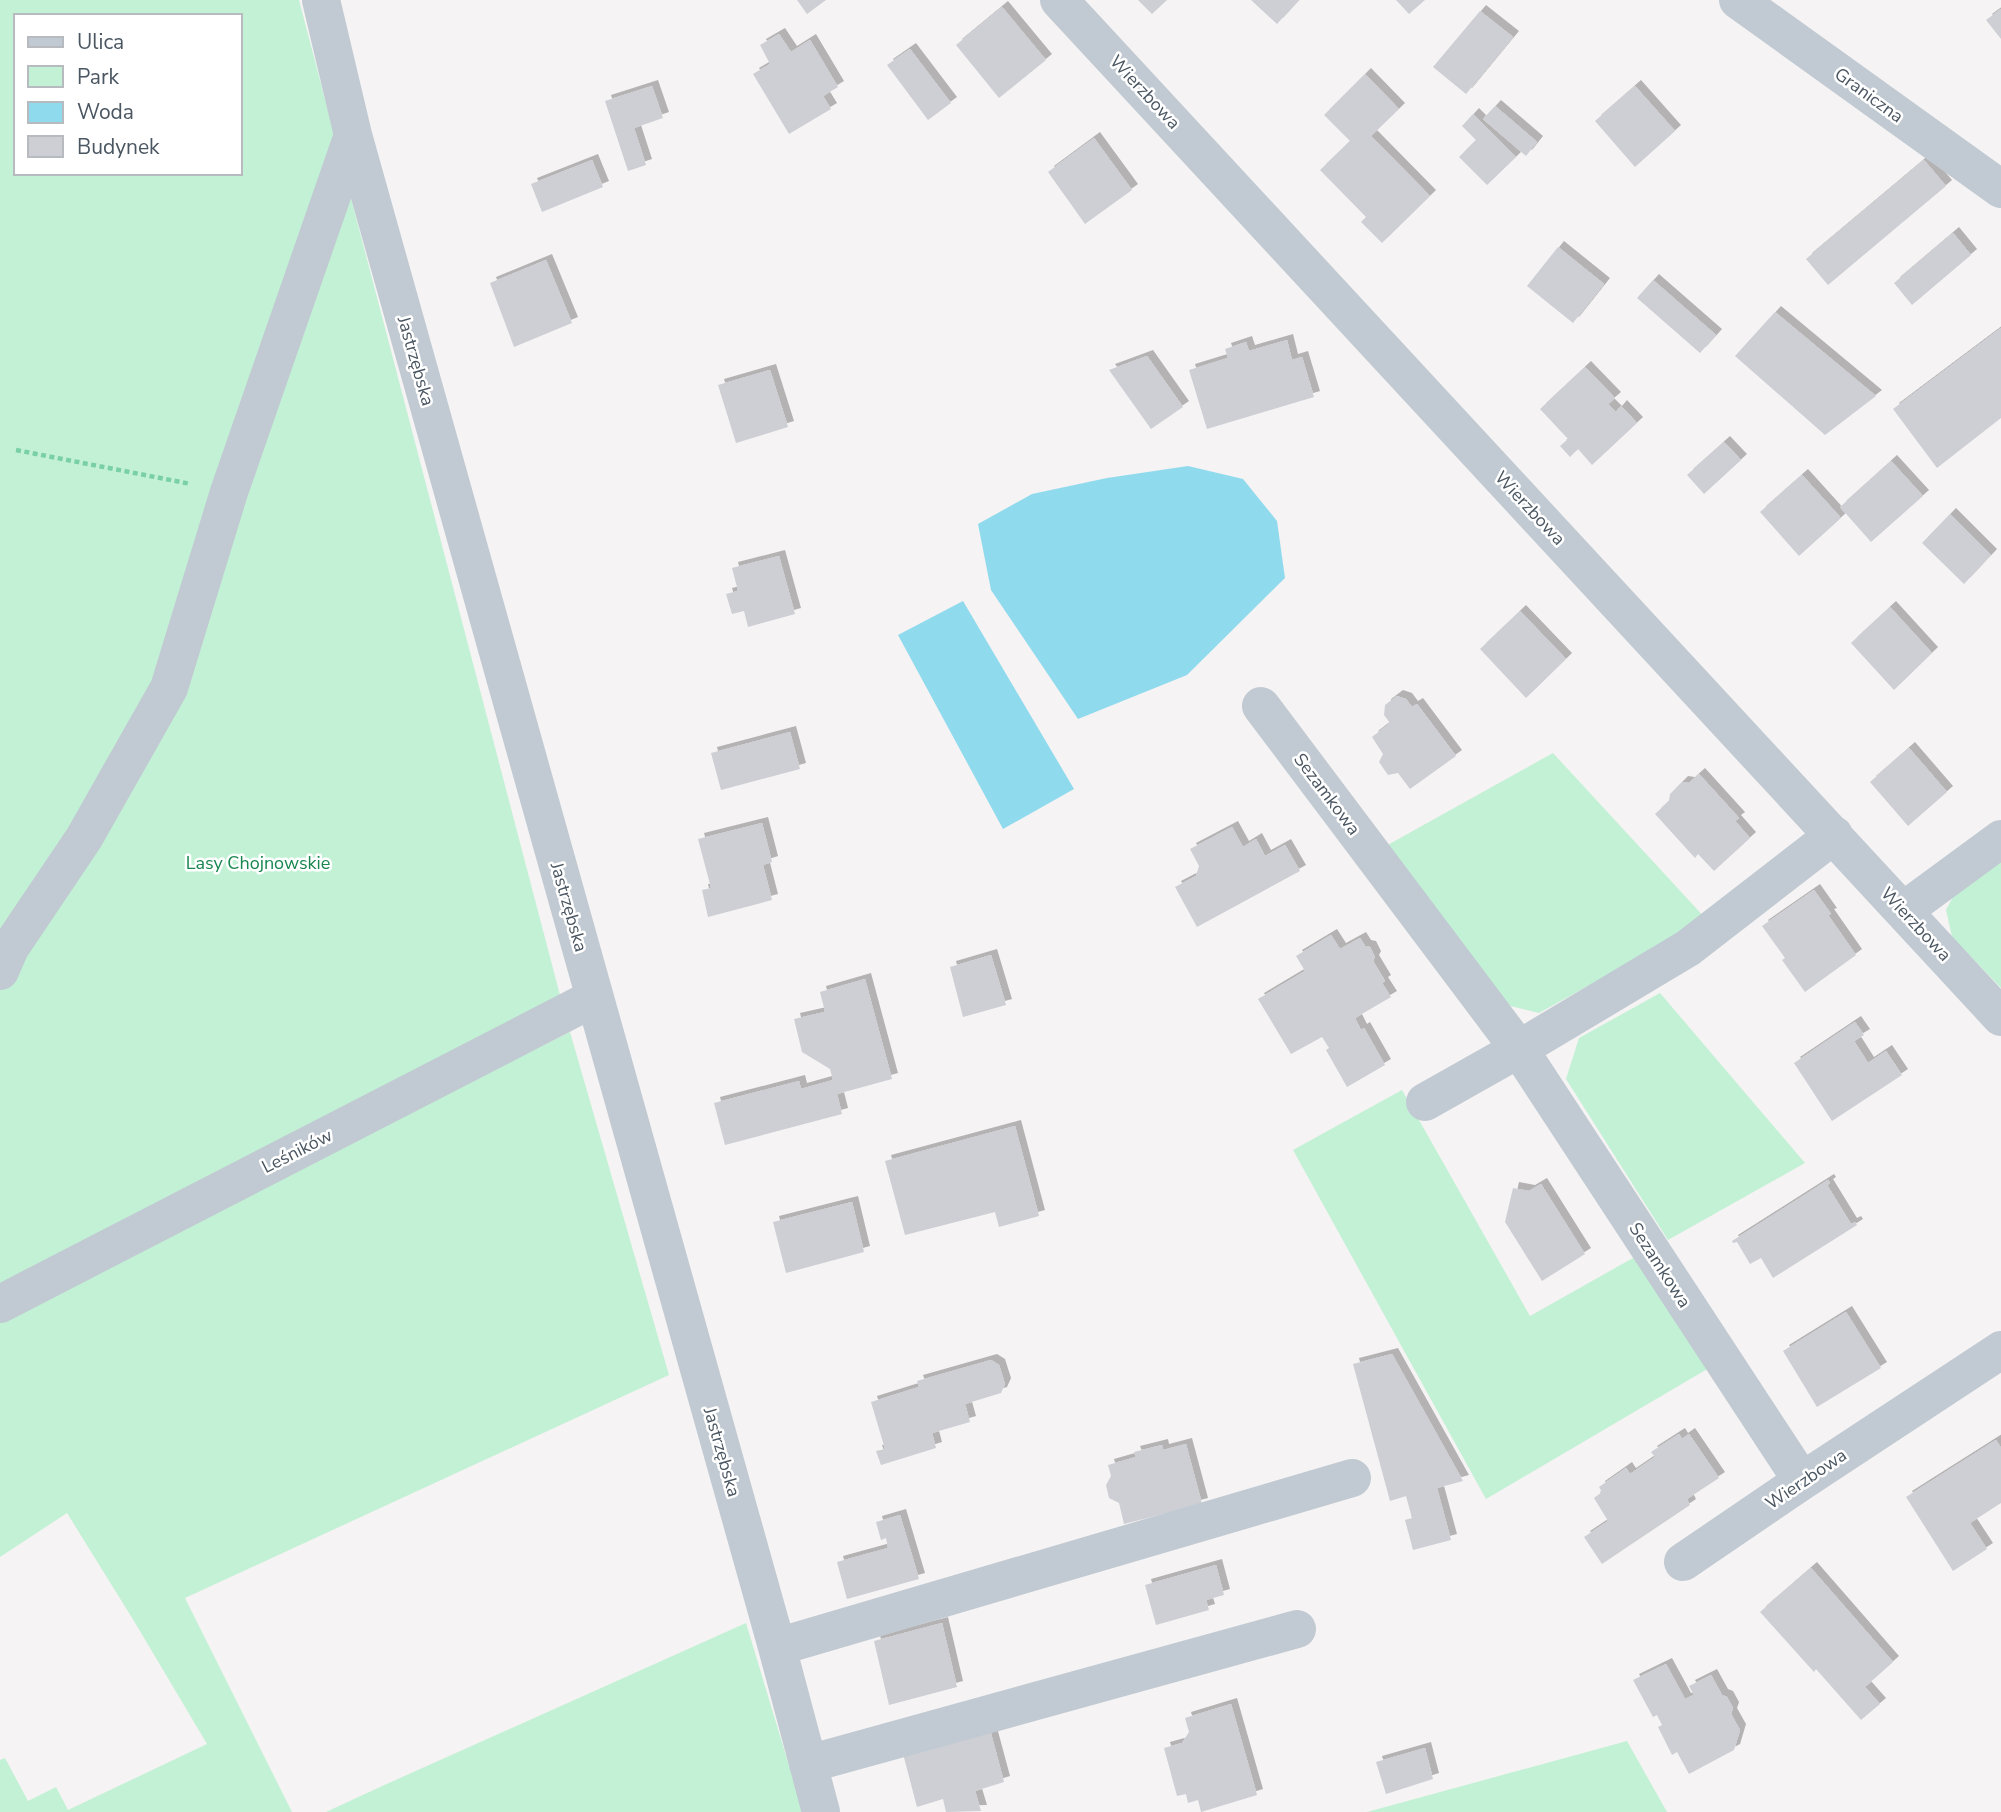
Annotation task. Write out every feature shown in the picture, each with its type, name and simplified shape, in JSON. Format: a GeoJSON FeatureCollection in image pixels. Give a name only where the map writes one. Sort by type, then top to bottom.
{"type":"FeatureCollection","features":[{"type":"Feature","properties":{"kind":"street","name":"Jastrzębska"},"geometry":{"type":"LineString","coordinates":[[321,0],[353,135],[821,1812]]}},
{"type":"Feature","properties":{"kind":"street","name":"Wierzbowa"},"geometry":{"type":"LineString","coordinates":[[1059,0],[2001,1017]]}},
{"type":"Feature","properties":{"kind":"street","name":"Graniczna"},"geometry":{"type":"LineString","coordinates":[[1738,0],[2001,189]]}},
{"type":"Feature","properties":{"kind":"street"},"geometry":{"type":"LineString","coordinates":[[0,971],[10,948],[84,838],[169,688],[229,492],[353,135]]}},
{"type":"Feature","properties":{"kind":"street","name":"Sezamkowa"},"geometry":{"type":"LineString","coordinates":[[1261,706],[1519,1049],[1802,1480]]}},
{"type":"Feature","properties":{"kind":"street"},"geometry":{"type":"LineString","coordinates":[[1425,1102],[1688,947],[1834,835]]}},
{"type":"Feature","properties":{"kind":"street"},"geometry":{"type":"LineString","coordinates":[[1903,911],[2001,839]]}},
{"type":"Feature","properties":{"kind":"street","name":"Leśników"},"geometry":{"type":"LineString","coordinates":[[0,1304],[594,998]]}},
{"type":"Feature","properties":{"kind":"street","name":"Wierzbowa"},"geometry":{"type":"LineString","coordinates":[[1683,1562],[1802,1480],[2001,1350]]}},
{"type":"Feature","properties":{"kind":"street"},"geometry":{"type":"LineString","coordinates":[[777,1647],[1352,1478]]}},
{"type":"Feature","properties":{"kind":"street"},"geometry":{"type":"LineString","coordinates":[[808,1764],[1297,1629]]}},
{"type":"Feature","properties":{"kind":"path"},"geometry":{"type":"LineString","coordinates":[[16,450],[229,492]]}},
{"type":"Feature","properties":{"kind":"green space","name":"Lasy Chojnowskie"},"geometry":{"type":"Polygon","coordinates":[[[0,0],[299,0],[561,999],[0,1288],[0,0]]]}},
{"type":"Feature","properties":{"kind":"green space"},"geometry":{"type":"Polygon","coordinates":[[[1553,753],[1707,920],[1539,1013],[1498,1003],[1384,847],[1553,753]]]}},
{"type":"Feature","properties":{"kind":"green space"},"geometry":{"type":"Polygon","coordinates":[[[2001,851],[2001,988],[1952,937],[1946,910],[1962,880],[2001,851]]]}},
{"type":"Feature","properties":{"kind":"green space"},"geometry":{"type":"Polygon","coordinates":[[[1660,993],[1805,1163],[1668,1240],[1566,1079],[1579,1038],[1660,993]]]}},
{"type":"Feature","properties":{"kind":"green space"},"geometry":{"type":"Polygon","coordinates":[[[570,1032],[669,1375],[185,1598],[292,1812],[0,1812],[0,1760],[5,1758],[28,1801],[56,1787],[68,1810],[207,1744],[67,1513],[0,1557],[0,1318],[570,1032]]]}},
{"type":"Feature","properties":{"kind":"green space"},"geometry":{"type":"Polygon","coordinates":[[[1402,1090],[1530,1316],[1640,1254],[1709,1368],[1486,1499],[1293,1150],[1402,1090]]]}},
{"type":"Feature","properties":{"kind":"green space"},"geometry":{"type":"Polygon","coordinates":[[[746,1623],[803,1812],[326,1812],[380,1787],[746,1623]]]}},
{"type":"Feature","properties":{"kind":"green space"},"geometry":{"type":"Polygon","coordinates":[[[1627,1741],[1667,1812],[1367,1812],[1627,1741]]]}},
{"type":"Feature","properties":{"kind":"water"},"geometry":{"type":"Polygon","coordinates":[[[1188,466],[1243,479],[1277,521],[1285,578],[1187,675],[1078,719],[991,590],[978,524],[1032,494],[1107,478],[1188,466]]]}},
{"type":"Feature","properties":{"kind":"water"},"geometry":{"type":"Polygon","coordinates":[[[963,601],[1074,789],[1003,829],[898,635],[963,601]]]}},
{"type":"Feature","properties":{"kind":"building"},"geometry":{"type":"Polygon","coordinates":[[[797,0],[826,0],[807,14],[797,0]]]}},
{"type":"Feature","properties":{"kind":"building"},"geometry":{"type":"Polygon","coordinates":[[[1138,0],[1167,0],[1152,14],[1138,0]]]}},
{"type":"Feature","properties":{"kind":"building"},"geometry":{"type":"Polygon","coordinates":[[[1251,0],[1299,0],[1277,24],[1251,0]]]}},
{"type":"Feature","properties":{"kind":"building"},"geometry":{"type":"Polygon","coordinates":[[[1396,0],[1425,0],[1409,14],[1396,0]]]}},
{"type":"Feature","properties":{"kind":"building"},"geometry":{"type":"Polygon","coordinates":[[[1002,7],[1046,60],[999,98],[956,45],[1002,7]]]}},
{"type":"Feature","properties":{"kind":"building"},"geometry":{"type":"Polygon","coordinates":[[[2001,9],[2001,39],[1986,20],[2001,9]]]}},
{"type":"Feature","properties":{"kind":"building"},"geometry":{"type":"Polygon","coordinates":[[[1480,11],[1513,37],[1466,94],[1433,67],[1480,11]]]}},
{"type":"Feature","properties":{"kind":"building"},"geometry":{"type":"Polygon","coordinates":[[[779,34],[791,52],[810,40],[838,87],[823,96],[831,109],[789,134],[753,74],[770,64],[760,45],[779,34]]]}},
{"type":"Feature","properties":{"kind":"building"},"geometry":{"type":"Polygon","coordinates":[[[910,49],[951,103],[928,120],[887,65],[910,49]]]}},
{"type":"Feature","properties":{"kind":"building"},"geometry":{"type":"Polygon","coordinates":[[[1365,74],[1399,109],[1371,136],[1430,196],[1382,243],[1361,222],[1366,217],[1320,170],[1350,141],[1324,115],[1365,74]]]}},
{"type":"Feature","properties":{"kind":"building"},"geometry":{"type":"Polygon","coordinates":[[[652,86],[663,118],[634,128],[646,165],[628,171],[605,101],[652,86]]]}},
{"type":"Feature","properties":{"kind":"building"},"geometry":{"type":"Polygon","coordinates":[[[1635,86],[1675,131],[1635,167],[1595,121],[1635,86]]]}},
{"type":"Feature","properties":{"kind":"building"},"geometry":{"type":"Polygon","coordinates":[[[1495,106],[1537,142],[1526,156],[1483,119],[1495,106]]]}},
{"type":"Feature","properties":{"kind":"building"},"geometry":{"type":"Polygon","coordinates":[[[1473,114],[1516,157],[1487,185],[1459,157],[1476,140],[1462,126],[1473,114]]]}},
{"type":"Feature","properties":{"kind":"building"},"geometry":{"type":"Polygon","coordinates":[[[1094,138],[1132,190],[1085,224],[1048,172],[1094,138]]]}},
{"type":"Feature","properties":{"kind":"building"},"geometry":{"type":"Polygon","coordinates":[[[592,160],[603,187],[542,212],[531,184],[592,160]]]}},
{"type":"Feature","properties":{"kind":"building"},"geometry":{"type":"Polygon","coordinates":[[[1924,160],[1946,186],[1828,285],[1806,259],[1924,160]]]}},
{"type":"Feature","properties":{"kind":"building"},"geometry":{"type":"Polygon","coordinates":[[[1953,233],[1971,255],[1912,305],[1894,283],[1953,233]]]}},
{"type":"Feature","properties":{"kind":"building"},"geometry":{"type":"Polygon","coordinates":[[[1558,247],[1604,284],[1573,323],[1527,286],[1558,247]]]}},
{"type":"Feature","properties":{"kind":"building"},"geometry":{"type":"Polygon","coordinates":[[[546,260],[572,323],[514,347],[490,283],[546,260]]]}},
{"type":"Feature","properties":{"kind":"building"},"geometry":{"type":"Polygon","coordinates":[[[1653,280],[1716,335],[1700,353],[1637,298],[1653,280]]]}},
{"type":"Feature","properties":{"kind":"building"},"geometry":{"type":"Polygon","coordinates":[[[1775,312],[1876,396],[1825,435],[1735,356],[1775,312]]]}},
{"type":"Feature","properties":{"kind":"building"},"geometry":{"type":"Polygon","coordinates":[[[2001,328],[2001,418],[1937,468],[1893,409],[2001,328]]]}},
{"type":"Feature","properties":{"kind":"building"},"geometry":{"type":"Polygon","coordinates":[[[1287,340],[1292,360],[1302,357],[1314,397],[1207,429],[1189,370],[1228,358],[1225,349],[1246,342],[1249,351],[1287,340]]]}},
{"type":"Feature","properties":{"kind":"building"},"geometry":{"type":"Polygon","coordinates":[[[1147,356],[1183,407],[1151,429],[1109,370],[1147,356]]]}},
{"type":"Feature","properties":{"kind":"building"},"geometry":{"type":"Polygon","coordinates":[[[1585,367],[1615,398],[1608,404],[1616,412],[1621,406],[1637,423],[1592,465],[1578,449],[1570,457],[1560,446],[1568,439],[1540,409],[1585,367]]]}},
{"type":"Feature","properties":{"kind":"building"},"geometry":{"type":"Polygon","coordinates":[[[770,370],[788,427],[736,443],[718,385],[770,370]]]}},
{"type":"Feature","properties":{"kind":"building"},"geometry":{"type":"Polygon","coordinates":[[[1724,442],[1741,460],[1704,494],[1687,475],[1724,442]]]}},
{"type":"Feature","properties":{"kind":"building"},"geometry":{"type":"Polygon","coordinates":[[[1891,461],[1923,496],[1871,542],[1840,507],[1891,461]]]}},
{"type":"Feature","properties":{"kind":"building"},"geometry":{"type":"Polygon","coordinates":[[[1802,475],[1841,518],[1799,556],[1760,512],[1802,475]]]}},
{"type":"Feature","properties":{"kind":"building"},"geometry":{"type":"Polygon","coordinates":[[[1950,514],[1991,555],[1964,584],[1922,543],[1950,514]]]}},
{"type":"Feature","properties":{"kind":"building"},"geometry":{"type":"Polygon","coordinates":[[[779,556],[795,614],[748,627],[744,611],[732,614],[726,594],[738,591],[732,568],[779,556]]]}},
{"type":"Feature","properties":{"kind":"building"},"geometry":{"type":"Polygon","coordinates":[[[1890,607],[1932,653],[1894,690],[1851,643],[1890,607]]]}},
{"type":"Feature","properties":{"kind":"building"},"geometry":{"type":"Polygon","coordinates":[[[1520,611],[1566,659],[1526,698],[1480,649],[1520,611]]]}},
{"type":"Feature","properties":{"kind":"building"},"geometry":{"type":"Polygon","coordinates":[[[1397,696],[1406,699],[1412,707],[1417,704],[1456,756],[1410,789],[1398,773],[1388,775],[1379,762],[1383,754],[1372,737],[1390,723],[1384,715],[1385,705],[1397,696]]]}},
{"type":"Feature","properties":{"kind":"building"},"geometry":{"type":"Polygon","coordinates":[[[790,732],[800,769],[721,790],[711,753],[790,732]]]}},
{"type":"Feature","properties":{"kind":"building"},"geometry":{"type":"Polygon","coordinates":[[[1909,748],[1947,792],[1908,826],[1870,782],[1909,748]]]}},
{"type":"Feature","properties":{"kind":"building"},"geometry":{"type":"Polygon","coordinates":[[[1699,774],[1739,818],[1735,821],[1750,838],[1714,871],[1698,854],[1695,858],[1655,814],[1669,801],[1670,794],[1682,782],[1689,783],[1699,774]]]}},
{"type":"Feature","properties":{"kind":"building"},"geometry":{"type":"Polygon","coordinates":[[[762,823],[772,862],[763,865],[772,900],[708,917],[702,890],[711,888],[698,839],[762,823]]]}},
{"type":"Feature","properties":{"kind":"building"},"geometry":{"type":"Polygon","coordinates":[[[1232,827],[1243,847],[1256,839],[1265,856],[1285,845],[1300,871],[1197,927],[1175,887],[1196,876],[1199,866],[1190,849],[1232,827]]]}},
{"type":"Feature","properties":{"kind":"building"},"geometry":{"type":"Polygon","coordinates":[[[1814,890],[1856,955],[1805,992],[1762,926],[1814,890]]]}},
{"type":"Feature","properties":{"kind":"building"},"geometry":{"type":"Polygon","coordinates":[[[1331,935],[1340,949],[1360,938],[1365,946],[1370,947],[1375,957],[1373,961],[1385,981],[1382,983],[1391,997],[1355,1018],[1361,1030],[1364,1028],[1385,1065],[1347,1087],[1326,1050],[1329,1048],[1322,1037],[1291,1054],[1258,999],[1305,971],[1296,956],[1331,935]]]}},
{"type":"Feature","properties":{"kind":"building"},"geometry":{"type":"Polygon","coordinates":[[[991,955],[1006,1005],[963,1017],[950,967],[991,955]]]}},
{"type":"Feature","properties":{"kind":"building"},"geometry":{"type":"Polygon","coordinates":[[[865,979],[892,1079],[837,1094],[842,1114],[725,1145],[714,1103],[799,1081],[801,1089],[833,1080],[830,1069],[802,1052],[794,1019],[825,1012],[820,992],[865,979]]]}},
{"type":"Feature","properties":{"kind":"building"},"geometry":{"type":"Polygon","coordinates":[[[1855,1022],[1864,1035],[1854,1041],[1868,1063],[1886,1051],[1902,1075],[1832,1121],[1794,1063],[1855,1022]]]}},
{"type":"Feature","properties":{"kind":"building"},"geometry":{"type":"Polygon","coordinates":[[[1015,1126],[1039,1216],[999,1227],[995,1212],[905,1235],[885,1161],[1015,1126]]]}},
{"type":"Feature","properties":{"kind":"building"},"geometry":{"type":"Polygon","coordinates":[[[1828,1180],[1830,1183],[1827,1185],[1851,1224],[1855,1222],[1857,1225],[1773,1278],[1761,1258],[1750,1264],[1737,1242],[1732,1241],[1828,1180]]]}},
{"type":"Feature","properties":{"kind":"building"},"geometry":{"type":"Polygon","coordinates":[[[1541,1184],[1585,1254],[1542,1281],[1505,1222],[1513,1188],[1529,1191],[1541,1184]]]}},
{"type":"Feature","properties":{"kind":"building"},"geometry":{"type":"Polygon","coordinates":[[[852,1202],[864,1252],[786,1273],[773,1222],[852,1202]]]}},
{"type":"Feature","properties":{"kind":"building"},"geometry":{"type":"Polygon","coordinates":[[[1846,1312],[1881,1368],[1817,1407],[1783,1351],[1846,1312]]]}},
{"type":"Feature","properties":{"kind":"building"},"geometry":{"type":"Polygon","coordinates":[[[1392,1354],[1463,1481],[1437,1488],[1451,1540],[1413,1550],[1405,1520],[1412,1518],[1406,1496],[1390,1501],[1353,1364],[1392,1354]]]}},
{"type":"Feature","properties":{"kind":"building"},"geometry":{"type":"Polygon","coordinates":[[[991,1360],[999,1365],[1005,1384],[1001,1393],[965,1404],[970,1422],[932,1433],[936,1448],[881,1465],[876,1451],[885,1449],[871,1402],[919,1387],[917,1381],[991,1360]]]}},
{"type":"Feature","properties":{"kind":"building"},"geometry":{"type":"Polygon","coordinates":[[[1679,1434],[1682,1439],[1689,1434],[1719,1478],[1687,1499],[1690,1505],[1602,1564],[1584,1537],[1608,1521],[1594,1498],[1602,1492],[1599,1487],[1626,1468],[1630,1474],[1655,1457],[1651,1452],[1679,1434]]]}},
{"type":"Feature","properties":{"kind":"building"},"geometry":{"type":"Polygon","coordinates":[[[1996,1440],[2001,1448],[2001,1503],[1970,1523],[1987,1549],[1953,1571],[1906,1497],[1996,1440]]]}},
{"type":"Feature","properties":{"kind":"building"},"geometry":{"type":"Polygon","coordinates":[[[1186,1444],[1202,1504],[1124,1524],[1119,1503],[1109,1498],[1106,1485],[1111,1476],[1108,1465],[1136,1457],[1134,1452],[1162,1445],[1163,1450],[1186,1444]]]}},
{"type":"Feature","properties":{"kind":"building"},"geometry":{"type":"Polygon","coordinates":[[[900,1515],[919,1579],[847,1599],[837,1562],[888,1548],[886,1538],[881,1540],[876,1522],[900,1515]]]}},
{"type":"Feature","properties":{"kind":"building"},"geometry":{"type":"Polygon","coordinates":[[[1216,1565],[1224,1595],[1206,1600],[1209,1610],[1156,1625],[1145,1585],[1216,1565]]]}},
{"type":"Feature","properties":{"kind":"building"},"geometry":{"type":"Polygon","coordinates":[[[1811,1568],[1893,1662],[1865,1687],[1880,1704],[1861,1720],[1760,1612],[1811,1568]]]}},
{"type":"Feature","properties":{"kind":"building"},"geometry":{"type":"Polygon","coordinates":[[[942,1623],[957,1687],[889,1705],[874,1641],[942,1623]]]}},
{"type":"Feature","properties":{"kind":"building"},"geometry":{"type":"Polygon","coordinates":[[[1666,1664],[1685,1699],[1694,1695],[1689,1686],[1711,1675],[1733,1708],[1731,1714],[1740,1730],[1734,1750],[1689,1774],[1677,1752],[1672,1755],[1658,1727],[1662,1725],[1657,1715],[1653,1717],[1633,1680],[1666,1664]]]}},
{"type":"Feature","properties":{"kind":"building"},"geometry":{"type":"Polygon","coordinates":[[[1231,1704],[1257,1795],[1201,1812],[1198,1800],[1188,1803],[1186,1794],[1177,1796],[1164,1748],[1182,1743],[1189,1732],[1185,1718],[1231,1704]]]}},
{"type":"Feature","properties":{"kind":"building"},"geometry":{"type":"Polygon","coordinates":[[[989,1726],[1004,1782],[975,1791],[981,1811],[946,1812],[943,1799],[917,1807],[902,1750],[989,1726]]]}},
{"type":"Feature","properties":{"kind":"building"},"geometry":{"type":"Polygon","coordinates":[[[1425,1748],[1433,1779],[1386,1794],[1376,1762],[1425,1748]]]}}]}
